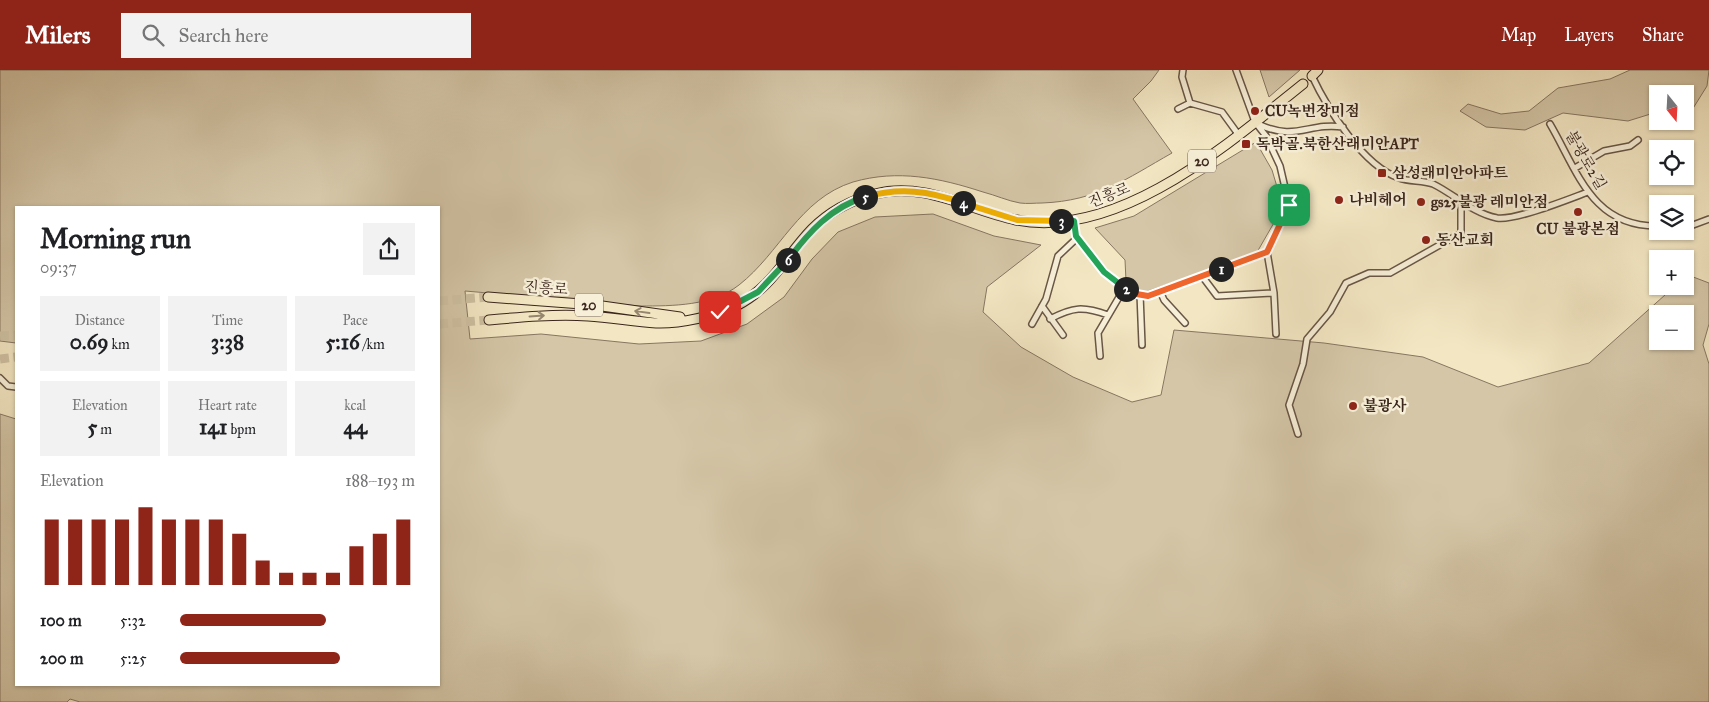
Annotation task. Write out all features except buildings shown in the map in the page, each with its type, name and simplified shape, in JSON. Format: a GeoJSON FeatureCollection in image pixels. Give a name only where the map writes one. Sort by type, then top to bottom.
{"type":"FeatureCollection","features":[{"type":"Feature","properties":{"kind":"main road","name":"진흥로"},"geometry":{"type":"LineString","coordinates":[[489,320],[552,315],[590,316],[659,323],[720,312],[758,292],[824,219],[843,206],[874,194],[896,190],[915,191],[946,197],[1017,220],[1074,221],[1103,214],[1152,191],[1198,164],[1303,84]]}},
{"type":"Feature","properties":{"kind":"main road","name":"진흥로"},"geometry":{"type":"LineString","coordinates":[[488,297],[595,305],[690,318]]}},
{"type":"Feature","properties":{"kind":"street"},"geometry":{"type":"LineString","coordinates":[[1183,70],[1182,76],[1190,103]]}},
{"type":"Feature","properties":{"kind":"street"},"geometry":{"type":"LineString","coordinates":[[1236,70],[1255,122],[1266,136],[1280,166],[1289,205],[1267,252],[1274,293],[1276,334]]}},
{"type":"Feature","properties":{"kind":"street"},"geometry":{"type":"LineString","coordinates":[[1315,73],[1326,104],[1369,160],[1382,170],[1399,178],[1432,184],[1461,202],[1497,218],[1522,214],[1588,192]]}},
{"type":"Feature","properties":{"kind":"street"},"geometry":{"type":"LineString","coordinates":[[1178,109],[1190,103],[1222,112],[1238,134]]}},
{"type":"Feature","properties":{"kind":"street"},"geometry":{"type":"LineString","coordinates":[[1255,122],[1274,132],[1285,133],[1343,127]]}},
{"type":"Feature","properties":{"kind":"street","name":"불광로2길"},"geometry":{"type":"LineString","coordinates":[[1550,124],[1588,192],[1615,218],[1640,226],[1649,226]]}},
{"type":"Feature","properties":{"kind":"street"},"geometry":{"type":"LineString","coordinates":[[1575,168],[1604,151],[1630,146],[1638,140]]}},
{"type":"Feature","properties":{"kind":"street"},"geometry":{"type":"LineString","coordinates":[[1298,434],[1289,405],[1304,364],[1307,339],[1328,314],[1346,283],[1369,273],[1390,273],[1461,233],[1461,202]]}},
{"type":"Feature","properties":{"kind":"street"},"geometry":{"type":"LineString","coordinates":[[1694,225],[1709,219]]}},
{"type":"Feature","properties":{"kind":"street"},"geometry":{"type":"LineString","coordinates":[[1032,324],[1042,306],[1058,256],[1076,240],[1074,221]]}},
{"type":"Feature","properties":{"kind":"street"},"geometry":{"type":"LineString","coordinates":[[1076,236],[1104,272],[1131,293],[1148,296],[1267,252]]}},
{"type":"Feature","properties":{"kind":"street"},"geometry":{"type":"LineString","coordinates":[[1202,276],[1216,296],[1274,293]]}},
{"type":"Feature","properties":{"kind":"street"},"geometry":{"type":"LineString","coordinates":[[1100,356],[1098,333],[1125,287]]}},
{"type":"Feature","properties":{"kind":"street"},"geometry":{"type":"LineString","coordinates":[[1160,291],[1164,300],[1185,323]]}},
{"type":"Feature","properties":{"kind":"street"},"geometry":{"type":"LineString","coordinates":[[1140,294],[1142,345]]}},
{"type":"Feature","properties":{"kind":"street"},"geometry":{"type":"LineString","coordinates":[[1042,306],[1063,335]]}},
{"type":"Feature","properties":{"kind":"street"},"geometry":{"type":"LineString","coordinates":[[1050,319],[1070,308],[1093,310],[1108,315]]}},
{"type":"Feature","properties":{"kind":"street"},"geometry":{"type":"LineString","coordinates":[[0,378],[8,386],[15,387]]}},
{"type":"Feature","properties":{"kind":"shaded area"},"geometry":{"type":"Polygon","coordinates":[[[0,70],[1159,70],[1133,99],[1172,153],[1125,180],[1095,193],[1061,201],[1020,203],[935,179],[903,176],[870,178],[853,182],[834,190],[818,201],[791,228],[753,272],[739,285],[717,297],[679,305],[640,306],[465,291],[470,339],[541,334],[639,344],[701,341],[747,324],[784,297],[812,259],[838,232],[875,217],[933,214],[994,236],[1041,245],[987,287],[983,312],[1021,347],[1073,377],[1132,402],[1161,395],[1174,330],[1324,343],[1423,357],[1498,387],[1589,363],[1649,309],[1649,350],[1694,350],[1694,305],[1654,305],[1665,295],[1694,295],[1694,277],[1709,283],[1709,324],[1703,345],[1709,364],[1709,702],[80,702],[70,699],[67,702],[0,702],[0,414],[15,419],[15,686],[440,686],[440,206],[15,206],[15,343],[0,341],[0,70]]]}},
{"type":"Feature","properties":{"kind":"shaded area"},"geometry":{"type":"Polygon","coordinates":[[[1260,70],[1300,70],[1269,97],[1260,70]]]}},
{"type":"Feature","properties":{"kind":"shaded area"},"geometry":{"type":"Polygon","coordinates":[[[1630,70],[1709,70],[1707,86],[1694,107],[1694,85],[1649,85],[1649,114],[1628,121],[1563,113],[1525,130],[1486,127],[1460,111],[1468,104],[1501,114],[1529,111],[1558,88],[1610,79],[1630,70]]]}},
{"type":"Feature","properties":{"kind":"shaded area"},"geometry":{"type":"Polygon","coordinates":[[[1256,142],[1272,170],[1283,207],[1256,254],[1142,293],[1126,281],[1125,260],[1095,228],[1134,216],[1256,142]]]}},
{"type":"Feature","properties":{"kind":"tunnel"},"geometry":{"type":"LineString","coordinates":[[440,301],[488,297]]}},
{"type":"Feature","properties":{"kind":"tunnel"},"geometry":{"type":"LineString","coordinates":[[440,324],[489,320]]}},
{"type":"Feature","properties":{"kind":"tunnel"},"geometry":{"type":"LineString","coordinates":[[0,336],[15,335]]}},
{"type":"Feature","properties":{"kind":"tunnel"},"geometry":{"type":"LineString","coordinates":[[0,359],[15,357]]}},
{"type":"Feature","properties":{"kind":"place","name":"CU녹번장미점"},"geometry":{"type":"Point","coordinates":[1255,111]}},
{"type":"Feature","properties":{"kind":"place","name":"독박골.북한산래미안APT"},"geometry":{"type":"Point","coordinates":[1246,144]}},
{"type":"Feature","properties":{"kind":"place","name":"삼성래미안아파트"},"geometry":{"type":"Point","coordinates":[1382,173]}},
{"type":"Feature","properties":{"kind":"place","name":"나비헤어"},"geometry":{"type":"Point","coordinates":[1339,200]}},
{"type":"Feature","properties":{"kind":"place","name":"gs25불광 레미안점"},"geometry":{"type":"Point","coordinates":[1421,202]}},
{"type":"Feature","properties":{"kind":"place","name":"CU 불광본점"},"geometry":{"type":"Point","coordinates":[1578,212]}},
{"type":"Feature","properties":{"kind":"place","name":"동산교회"},"geometry":{"type":"Point","coordinates":[1426,240]}},
{"type":"Feature","properties":{"kind":"place","name":"불광사"},"geometry":{"type":"Point","coordinates":[1353,406]}},
{"type":"Feature","properties":{"kind":"route"},"geometry":{"type":"LineString","coordinates":[[720,312],[758,292],[781,269],[812,230],[830,214],[860,198],[884,192],[896,190],[915,191],[946,197],[1017,220],[1074,221],[1076,236],[1104,272],[1117,280],[1131,293],[1148,296],[1267,252],[1289,205]]}}]}
